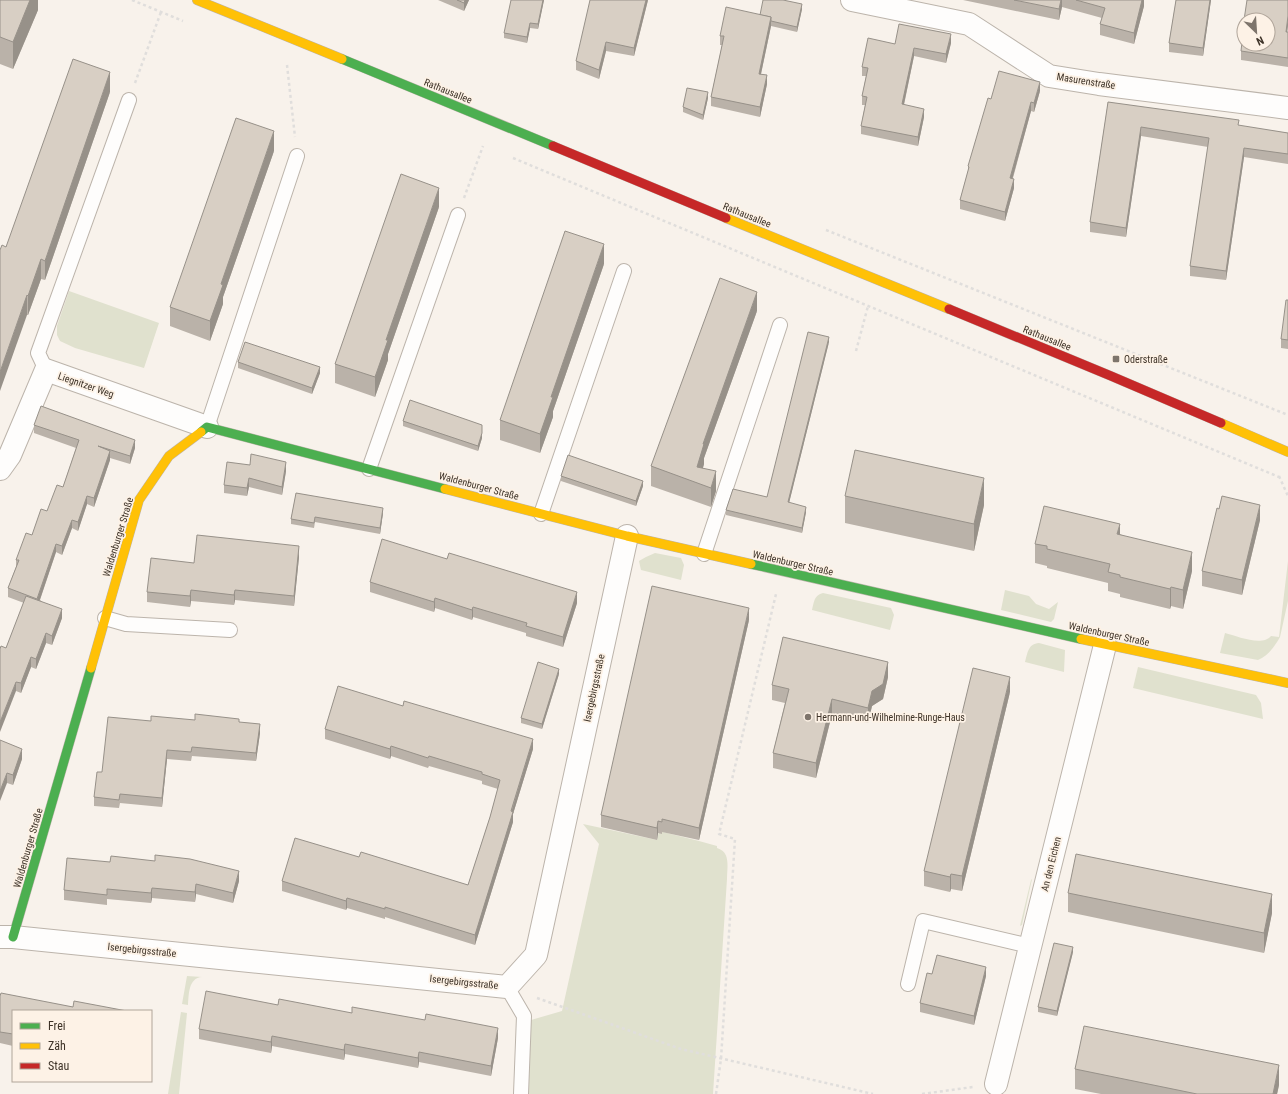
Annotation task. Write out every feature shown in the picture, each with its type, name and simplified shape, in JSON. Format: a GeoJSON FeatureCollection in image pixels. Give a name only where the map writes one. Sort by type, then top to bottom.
{"type":"FeatureCollection","features":[{"type":"Feature","properties":{"kind":"street","name":"Rathausallee"},"geometry":{"type":"LineString","coordinates":[[197,0],[1104,373],[1288,452]]}},
{"type":"Feature","properties":{"kind":"street","name":"Masurenstraße"},"geometry":{"type":"LineString","coordinates":[[852,0],[968,24],[1049,76],[1099,84],[1288,108]]}},
{"type":"Feature","properties":{"kind":"street","name":"Liegnitzer Weg"},"geometry":{"type":"LineString","coordinates":[[0,470],[10,455],[46,370],[207,427]]}},
{"type":"Feature","properties":{"kind":"street","name":"Waldenburger Straße"},"geometry":{"type":"LineString","coordinates":[[7,937],[105,618],[139,500],[169,456],[207,427],[627,536],[1105,645],[1288,683]]}},
{"type":"Feature","properties":{"kind":"street","name":"Isergebirgsstraße"},"geometry":{"type":"LineString","coordinates":[[7,937],[507,987],[536,955],[627,536]]}},
{"type":"Feature","properties":{"kind":"street","name":"An den Eichen"},"geometry":{"type":"LineString","coordinates":[[996,1084],[1105,645]]}},
{"type":"Feature","properties":{"kind":"lane"},"geometry":{"type":"LineString","coordinates":[[46,370],[38,353],[129,100]]}},
{"type":"Feature","properties":{"kind":"lane"},"geometry":{"type":"LineString","coordinates":[[207,427],[297,156]]}},
{"type":"Feature","properties":{"kind":"lane"},"geometry":{"type":"LineString","coordinates":[[369,469],[458,215]]}},
{"type":"Feature","properties":{"kind":"lane"},"geometry":{"type":"LineString","coordinates":[[541,514],[624,271]]}},
{"type":"Feature","properties":{"kind":"lane"},"geometry":{"type":"LineString","coordinates":[[704,554],[780,325]]}},
{"type":"Feature","properties":{"kind":"lane"},"geometry":{"type":"LineString","coordinates":[[105,618],[126,624],[230,630]]}},
{"type":"Feature","properties":{"kind":"lane"},"geometry":{"type":"LineString","coordinates":[[908,984],[923,921],[1030,946]]}},
{"type":"Feature","properties":{"kind":"lane"},"geometry":{"type":"LineString","coordinates":[[507,987],[524,1016],[521,1094]]}},
{"type":"Feature","properties":{"kind":"path"},"geometry":{"type":"LineString","coordinates":[[132,0],[189,24]]}},
{"type":"Feature","properties":{"kind":"path"},"geometry":{"type":"LineString","coordinates":[[129,100],[161,12]]}},
{"type":"Feature","properties":{"kind":"path"},"geometry":{"type":"LineString","coordinates":[[280,62],[295,68]]}},
{"type":"Feature","properties":{"kind":"path"},"geometry":{"type":"LineString","coordinates":[[288,65],[297,156]]}},
{"type":"Feature","properties":{"kind":"path"},"geometry":{"type":"LineString","coordinates":[[458,215],[483,146],[476,143]]}},
{"type":"Feature","properties":{"kind":"path"},"geometry":{"type":"LineString","coordinates":[[512,158],[1279,477]]}},
{"type":"Feature","properties":{"kind":"path"},"geometry":{"type":"LineString","coordinates":[[856,351],[868,306]]}},
{"type":"Feature","properties":{"kind":"path"},"geometry":{"type":"LineString","coordinates":[[716,1094],[721,1059],[735,839],[719,834],[781,572]]}},
{"type":"Feature","properties":{"kind":"path"},"geometry":{"type":"LineString","coordinates":[[507,987],[681,1049],[873,1094]]}},
{"type":"Feature","properties":{"kind":"path"},"geometry":{"type":"LineString","coordinates":[[922,1094],[996,1084]]}},
{"type":"Feature","properties":{"kind":"green space"},"geometry":{"type":"Polygon","coordinates":[[[69,291],[159,323],[144,368],[75,348],[60,341],[57,335],[57,326],[69,291]]]}},
{"type":"Feature","properties":{"kind":"green space"},"geometry":{"type":"Polygon","coordinates":[[[655,553],[681,558],[684,565],[681,580],[641,570],[639,561],[655,553]]]}},
{"type":"Feature","properties":{"kind":"green space"},"geometry":{"type":"Polygon","coordinates":[[[1288,561],[1288,601],[1280,637],[1273,647],[1265,656],[1258,660],[1220,653],[1225,633],[1256,641],[1262,641],[1271,636],[1279,637],[1288,561]]]}},
{"type":"Feature","properties":{"kind":"green space"},"geometry":{"type":"Polygon","coordinates":[[[1005,590],[1029,596],[1036,604],[1049,609],[1058,602],[1054,619],[1051,622],[1001,610],[1005,590]]]}},
{"type":"Feature","properties":{"kind":"green space"},"geometry":{"type":"Polygon","coordinates":[[[823,593],[891,608],[894,615],[890,630],[812,610],[816,597],[823,593]]]}},
{"type":"Feature","properties":{"kind":"green space"},"geometry":{"type":"Polygon","coordinates":[[[1039,643],[1065,650],[1064,672],[1025,662],[1031,647],[1039,643]]]}},
{"type":"Feature","properties":{"kind":"green space"},"geometry":{"type":"Polygon","coordinates":[[[1138,667],[1256,695],[1261,703],[1263,719],[1133,688],[1138,667]]]}},
{"type":"Feature","properties":{"kind":"green space"},"geometry":{"type":"Polygon","coordinates":[[[583,824],[657,840],[659,831],[717,846],[717,848],[726,856],[728,865],[713,1094],[526,1094],[531,1020],[562,1011],[599,844],[583,824]]]}},
{"type":"Feature","properties":{"kind":"green space"},"geometry":{"type":"Polygon","coordinates":[[[1032,879],[1022,925],[1020,926],[1031,880],[1032,879]]]}},
{"type":"Feature","properties":{"kind":"green space"},"geometry":{"type":"Polygon","coordinates":[[[187,976],[202,977],[194,980],[190,988],[188,1005],[182,1004],[187,976]]]}},
{"type":"Feature","properties":{"kind":"green space"},"geometry":{"type":"Polygon","coordinates":[[[181,1012],[187,1013],[179,1094],[168,1094],[181,1012]]]}},
{"type":"Feature","properties":{"kind":"building"},"geometry":{"type":"Polygon","coordinates":[[[0,0],[30,0],[13,42],[0,37],[0,0]]]}},
{"type":"Feature","properties":{"kind":"building"},"geometry":{"type":"Polygon","coordinates":[[[457,0],[465,0],[464,3],[457,0]]]}},
{"type":"Feature","properties":{"kind":"building"},"geometry":{"type":"Polygon","coordinates":[[[511,0],[543,0],[538,24],[530,23],[527,37],[504,33],[511,0]]]}},
{"type":"Feature","properties":{"kind":"building"},"geometry":{"type":"Polygon","coordinates":[[[590,0],[646,0],[634,48],[606,42],[599,70],[576,61],[590,0]]]}},
{"type":"Feature","properties":{"kind":"building"},"geometry":{"type":"Polygon","coordinates":[[[763,0],[783,0],[802,4],[797,27],[771,21],[771,17],[760,15],[763,0]]]}},
{"type":"Feature","properties":{"kind":"building"},"geometry":{"type":"Polygon","coordinates":[[[1014,0],[1061,0],[1059,9],[1014,0]]]}},
{"type":"Feature","properties":{"kind":"building"},"geometry":{"type":"Polygon","coordinates":[[[1076,0],[1142,0],[1134,33],[1100,24],[1105,8],[1076,0]]]}},
{"type":"Feature","properties":{"kind":"building"},"geometry":{"type":"Polygon","coordinates":[[[1176,0],[1210,0],[1203,48],[1169,43],[1176,0]]]}},
{"type":"Feature","properties":{"kind":"building"},"geometry":{"type":"Polygon","coordinates":[[[1247,0],[1288,0],[1286,32],[1288,32],[1288,58],[1248,52],[1276,52],[1276,12],[1245,12],[1247,0]]]}},
{"type":"Feature","properties":{"kind":"building"},"geometry":{"type":"Polygon","coordinates":[[[726,7],[771,17],[759,74],[767,75],[760,107],[711,97],[724,36],[720,36],[726,7]]]}},
{"type":"Feature","properties":{"kind":"building"},"geometry":{"type":"Polygon","coordinates":[[[899,24],[951,34],[946,54],[914,48],[902,104],[924,109],[918,137],[861,126],[867,97],[862,96],[868,68],[862,67],[868,38],[895,44],[899,24]]]}},
{"type":"Feature","properties":{"kind":"building"},"geometry":{"type":"Polygon","coordinates":[[[73,59],[110,72],[45,261],[41,259],[0,372],[0,250],[2,245],[6,247],[73,59]]]}},
{"type":"Feature","properties":{"kind":"building"},"geometry":{"type":"Polygon","coordinates":[[[999,71],[1040,82],[1034,103],[1031,102],[1010,178],[1014,179],[1005,212],[960,200],[969,167],[968,166],[988,98],[991,99],[999,71]]]}},
{"type":"Feature","properties":{"kind":"building"},"geometry":{"type":"Polygon","coordinates":[[[687,88],[708,92],[703,115],[683,107],[687,88]]]}},
{"type":"Feature","properties":{"kind":"building"},"geometry":{"type":"Polygon","coordinates":[[[1108,102],[1239,120],[1238,125],[1288,133],[1288,154],[1244,148],[1226,271],[1190,266],[1209,138],[1141,127],[1126,228],[1090,222],[1108,102]]]}},
{"type":"Feature","properties":{"kind":"building"},"geometry":{"type":"Polygon","coordinates":[[[236,118],[274,131],[221,284],[223,285],[210,321],[170,307],[236,118]]]}},
{"type":"Feature","properties":{"kind":"building"},"geometry":{"type":"Polygon","coordinates":[[[401,174],[439,188],[386,340],[388,340],[375,377],[335,364],[401,174]]]}},
{"type":"Feature","properties":{"kind":"building"},"geometry":{"type":"Polygon","coordinates":[[[565,231],[604,244],[551,397],[553,397],[540,434],[500,420],[565,231]]]}},
{"type":"Feature","properties":{"kind":"building"},"geometry":{"type":"Polygon","coordinates":[[[720,278],[757,292],[703,444],[697,467],[716,471],[711,488],[651,466],[720,278]]]}},
{"type":"Feature","properties":{"kind":"building"},"geometry":{"type":"Polygon","coordinates":[[[1286,300],[1288,300],[1288,340],[1281,339],[1286,300]]]}},
{"type":"Feature","properties":{"kind":"building"},"geometry":{"type":"Polygon","coordinates":[[[808,332],[829,337],[788,502],[806,507],[802,528],[726,510],[733,489],[767,497],[808,332]]]}},
{"type":"Feature","properties":{"kind":"building"},"geometry":{"type":"Polygon","coordinates":[[[245,342],[320,367],[312,388],[238,362],[245,342]]]}},
{"type":"Feature","properties":{"kind":"building"},"geometry":{"type":"Polygon","coordinates":[[[410,400],[482,425],[482,433],[478,446],[403,421],[410,400]]]}},
{"type":"Feature","properties":{"kind":"building"},"geometry":{"type":"Polygon","coordinates":[[[41,406],[135,440],[130,456],[98,446],[110,451],[94,498],[87,496],[78,522],[72,520],[62,546],[56,544],[37,599],[8,588],[19,560],[16,560],[26,533],[32,535],[41,509],[47,511],[57,485],[63,487],[79,440],[34,425],[41,406]]]}},
{"type":"Feature","properties":{"kind":"building"},"geometry":{"type":"Polygon","coordinates":[[[855,450],[984,478],[974,524],[845,496],[855,450]]]}},
{"type":"Feature","properties":{"kind":"building"},"geometry":{"type":"Polygon","coordinates":[[[251,454],[286,462],[282,487],[249,478],[247,488],[224,485],[227,462],[250,465],[251,454]]]}},
{"type":"Feature","properties":{"kind":"building"},"geometry":{"type":"Polygon","coordinates":[[[568,455],[643,481],[636,501],[561,476],[568,455]]]}},
{"type":"Feature","properties":{"kind":"building"},"geometry":{"type":"Polygon","coordinates":[[[296,493],[383,508],[380,528],[315,517],[314,523],[291,519],[296,493]]]}},
{"type":"Feature","properties":{"kind":"building"},"geometry":{"type":"Polygon","coordinates":[[[1222,496],[1260,505],[1242,580],[1202,571],[1217,508],[1219,509],[1222,496]]]}},
{"type":"Feature","properties":{"kind":"building"},"geometry":{"type":"Polygon","coordinates":[[[1044,506],[1120,524],[1117,534],[1192,552],[1183,590],[1171,587],[1170,589],[1120,577],[1120,575],[1108,572],[1110,564],[1047,549],[1047,546],[1035,544],[1044,506]]]}},
{"type":"Feature","properties":{"kind":"building"},"geometry":{"type":"Polygon","coordinates":[[[197,535],[299,546],[294,596],[235,590],[234,595],[191,590],[190,596],[147,592],[151,558],[194,563],[197,535]]]}},
{"type":"Feature","properties":{"kind":"building"},"geometry":{"type":"Polygon","coordinates":[[[382,539],[447,559],[449,553],[577,592],[563,637],[526,626],[527,623],[473,607],[472,610],[435,598],[434,602],[370,582],[382,539]]]}},
{"type":"Feature","properties":{"kind":"building"},"geometry":{"type":"Polygon","coordinates":[[[652,586],[749,608],[699,828],[662,819],[662,822],[658,821],[657,828],[601,815],[652,586]]]}},
{"type":"Feature","properties":{"kind":"building"},"geometry":{"type":"Polygon","coordinates":[[[26,596],[62,609],[52,636],[46,633],[36,659],[31,657],[21,683],[16,682],[0,722],[0,649],[1,646],[6,648],[26,596]]]}},
{"type":"Feature","properties":{"kind":"building","name":"Hermann-und-Wilhelmine-Runge-Haus"},"geometry":{"type":"Polygon","coordinates":[[[783,637],[888,662],[883,684],[872,691],[868,708],[832,699],[816,763],[773,753],[789,689],[772,685],[783,637]]]}},
{"type":"Feature","properties":{"kind":"building"},"geometry":{"type":"Polygon","coordinates":[[[538,662],[559,669],[542,724],[521,718],[538,662]]]}},
{"type":"Feature","properties":{"kind":"building"},"geometry":{"type":"Polygon","coordinates":[[[973,668],[1010,677],[962,876],[951,874],[950,877],[924,871],[973,668]]]}},
{"type":"Feature","properties":{"kind":"building"},"geometry":{"type":"Polygon","coordinates":[[[338,686],[403,706],[404,701],[533,739],[511,811],[513,812],[475,935],[385,907],[385,909],[347,898],[346,901],[282,881],[295,838],[359,857],[361,852],[468,885],[490,817],[500,780],[482,774],[482,772],[429,756],[428,758],[391,746],[390,749],[325,729],[338,686]]]}},
{"type":"Feature","properties":{"kind":"building"},"geometry":{"type":"Polygon","coordinates":[[[195,714],[239,719],[239,722],[260,724],[256,753],[192,747],[191,752],[167,750],[162,798],[120,794],[119,800],[94,797],[97,772],[102,772],[108,717],[151,721],[151,716],[195,720],[195,714]]]}},
{"type":"Feature","properties":{"kind":"building"},"geometry":{"type":"Polygon","coordinates":[[[0,740],[22,749],[13,775],[7,773],[0,791],[0,740]]]}},
{"type":"Feature","properties":{"kind":"building"},"geometry":{"type":"Polygon","coordinates":[[[1076,854],[1272,894],[1264,933],[1068,893],[1076,854]]]}},
{"type":"Feature","properties":{"kind":"building"},"geometry":{"type":"Polygon","coordinates":[[[155,855],[190,859],[239,871],[233,893],[196,884],[195,892],[152,888],[151,893],[107,889],[107,895],[64,890],[67,858],[110,862],[111,856],[155,861],[155,855]]]}},
{"type":"Feature","properties":{"kind":"building"},"geometry":{"type":"Polygon","coordinates":[[[1054,943],[1073,947],[1057,1011],[1038,1007],[1054,943]]]}},
{"type":"Feature","properties":{"kind":"building"},"geometry":{"type":"Polygon","coordinates":[[[937,955],[986,967],[974,1016],[920,1003],[927,973],[932,974],[937,955]]]}},
{"type":"Feature","properties":{"kind":"building"},"geometry":{"type":"Polygon","coordinates":[[[206,991],[278,1005],[279,999],[352,1013],[352,1007],[425,1020],[426,1014],[498,1028],[491,1066],[419,1052],[418,1058],[345,1044],[344,1050],[272,1036],[271,1042],[199,1029],[206,991]]]}},
{"type":"Feature","properties":{"kind":"building"},"geometry":{"type":"Polygon","coordinates":[[[1,993],[73,1007],[74,1001],[122,1010],[12,1010],[12,1034],[0,1032],[1,993]]]}},
{"type":"Feature","properties":{"kind":"building"},"geometry":{"type":"Polygon","coordinates":[[[1084,1026],[1279,1065],[1273,1094],[1197,1094],[1075,1069],[1084,1026]]]}},
{"type":"Feature","properties":{"kind":"traffic: fast"},"geometry":{"type":"LineString","coordinates":[[342,59],[553,146]]}},
{"type":"Feature","properties":{"kind":"traffic: fast"},"geometry":{"type":"LineString","coordinates":[[201,432],[207,427],[445,489]]}},
{"type":"Feature","properties":{"kind":"traffic: fast"},"geometry":{"type":"LineString","coordinates":[[751,564],[1081,639]]}},
{"type":"Feature","properties":{"kind":"traffic: fast"},"geometry":{"type":"LineString","coordinates":[[13,937],[91,668]]}},
{"type":"Feature","properties":{"kind":"traffic: slow"},"geometry":{"type":"LineString","coordinates":[[197,0],[342,59]]}},
{"type":"Feature","properties":{"kind":"traffic: slow"},"geometry":{"type":"LineString","coordinates":[[726,218],[949,309]]}},
{"type":"Feature","properties":{"kind":"traffic: slow"},"geometry":{"type":"LineString","coordinates":[[1221,423],[1288,452]]}},
{"type":"Feature","properties":{"kind":"traffic: slow"},"geometry":{"type":"LineString","coordinates":[[91,668],[139,500],[169,456],[201,432]]}},
{"type":"Feature","properties":{"kind":"traffic: slow"},"geometry":{"type":"LineString","coordinates":[[445,489],[627,536],[751,564]]}},
{"type":"Feature","properties":{"kind":"traffic: slow"},"geometry":{"type":"LineString","coordinates":[[1081,639],[1288,683]]}},
{"type":"Feature","properties":{"kind":"traffic: jam"},"geometry":{"type":"LineString","coordinates":[[553,146],[726,218]]}},
{"type":"Feature","properties":{"kind":"traffic: jam"},"geometry":{"type":"LineString","coordinates":[[949,309],[1221,423]]}},
{"type":"Feature","properties":{"kind":"place","name":"Oderstraße"},"geometry":{"type":"Point","coordinates":[1116,359]}},
{"type":"Feature","properties":{"kind":"place","name":"Hermann-und-Wilhelmine-Runge-Haus"},"geometry":{"type":"Point","coordinates":[808,717]}}]}
